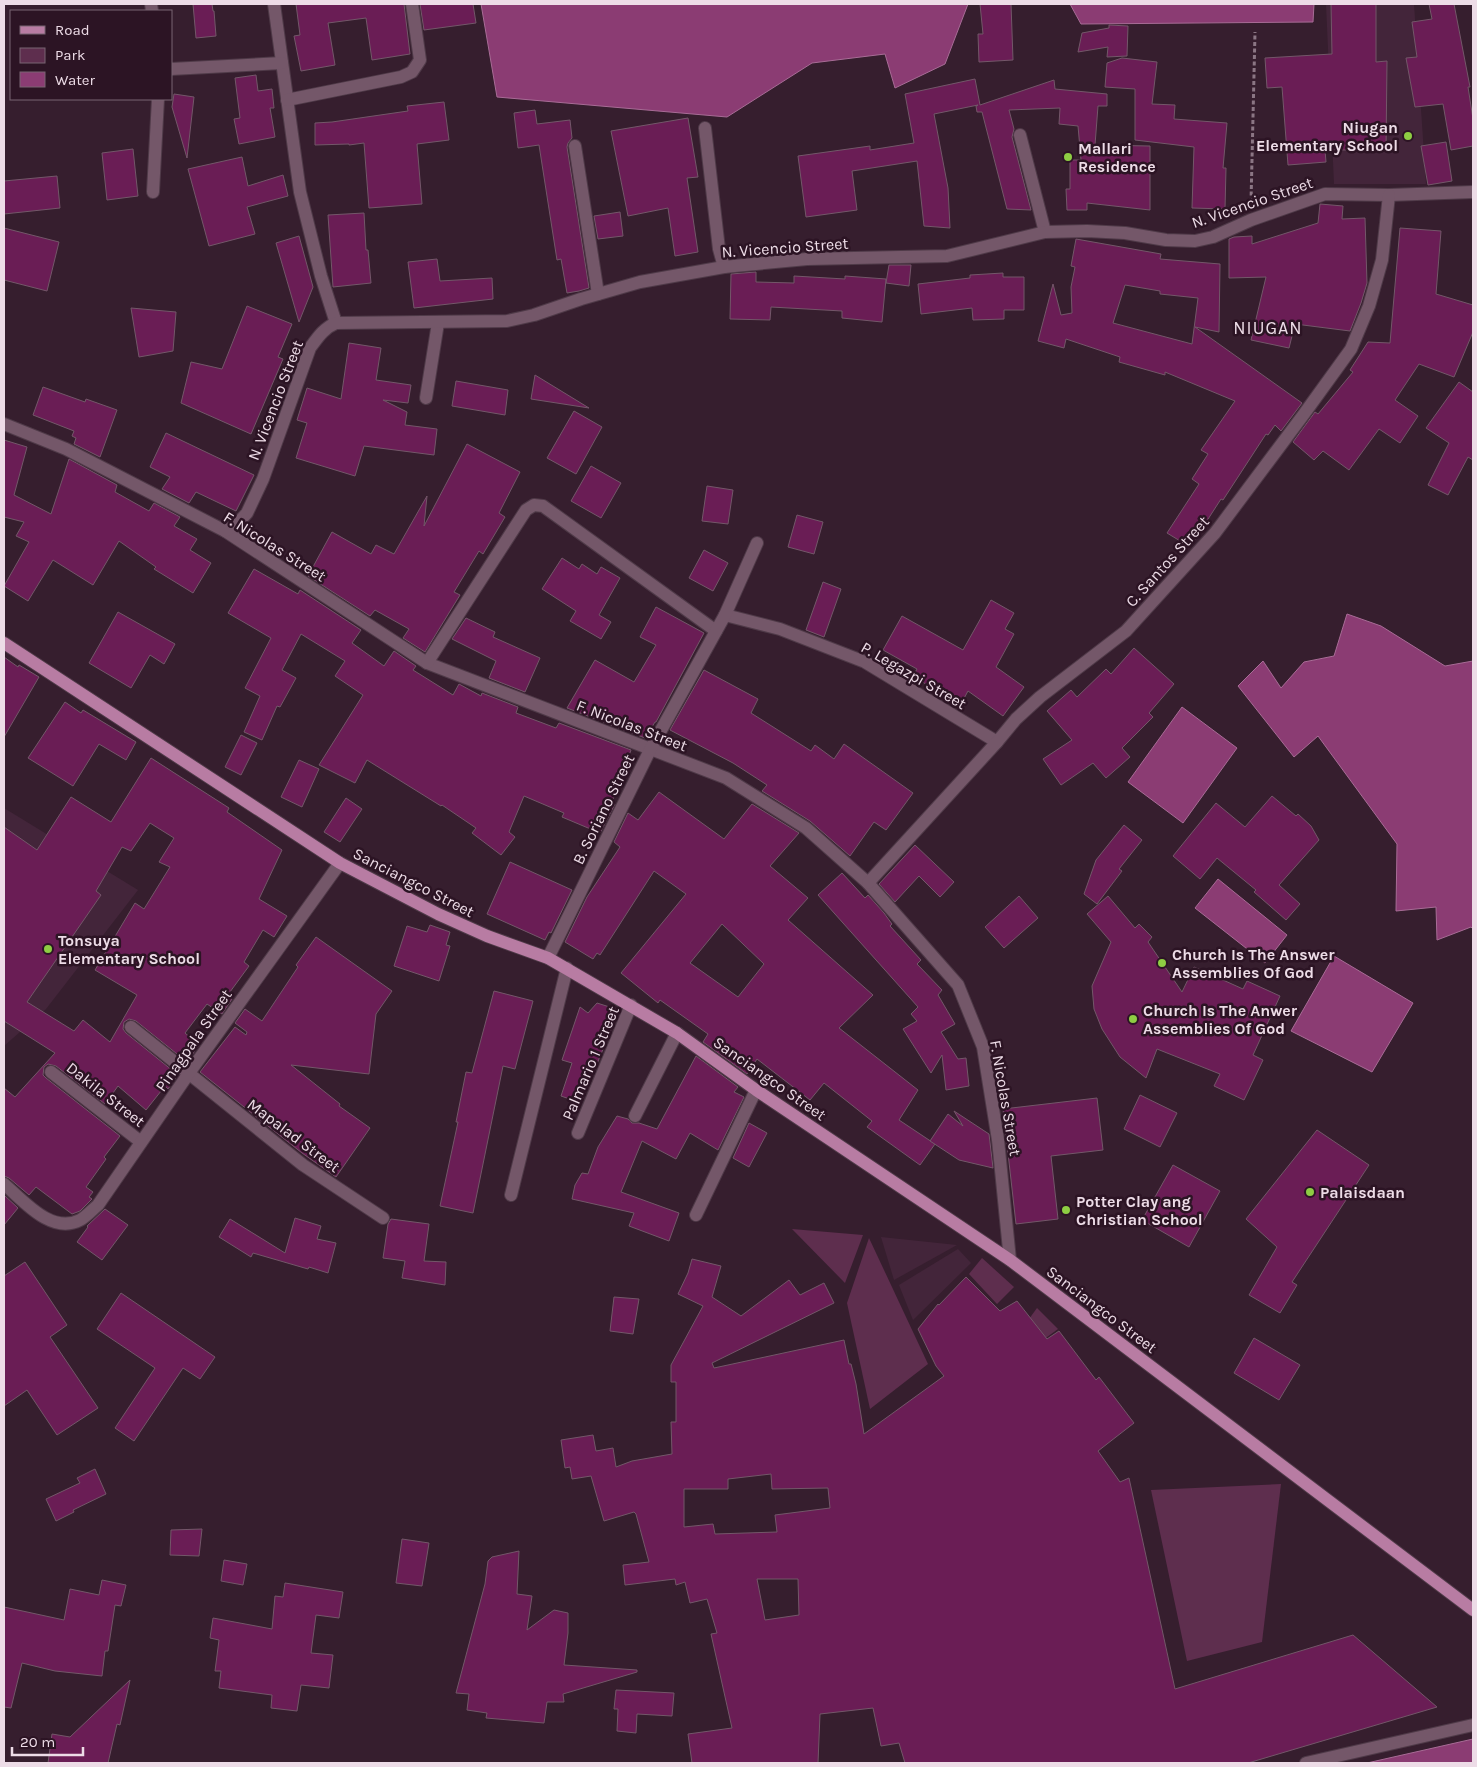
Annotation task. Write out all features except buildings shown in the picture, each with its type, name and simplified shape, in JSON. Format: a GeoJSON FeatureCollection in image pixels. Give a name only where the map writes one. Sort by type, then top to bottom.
{"type":"FeatureCollection","features":[{"type":"Feature","properties":{"kind":"main road","name":"Sanciangco Street"},"geometry":{"type":"LineString","coordinates":[[4,643],[340,862],[438,914],[487,936],[548,958],[677,1033],[756,1090],[1010,1260],[1473,1610]]}},
{"type":"Feature","properties":{"kind":"street"},"geometry":{"type":"LineString","coordinates":[[274,4],[300,192],[321,276],[336,323]]}},
{"type":"Feature","properties":{"kind":"street"},"geometry":{"type":"LineString","coordinates":[[287,100],[401,77],[412,72],[420,60],[412,4]]}},
{"type":"Feature","properties":{"kind":"street"},"geometry":{"type":"LineString","coordinates":[[172,69],[282,63]]}},
{"type":"Feature","properties":{"kind":"street"},"geometry":{"type":"LineString","coordinates":[[153,192],[158,100]]}},
{"type":"Feature","properties":{"kind":"street"},"geometry":{"type":"LineString","coordinates":[[706,128],[719,249],[724,268]]}},
{"type":"Feature","properties":{"kind":"street"},"geometry":{"type":"LineString","coordinates":[[1020,135],[1045,232]]}},
{"type":"Feature","properties":{"kind":"street"},"geometry":{"type":"LineString","coordinates":[[575,146],[598,294]]}},
{"type":"Feature","properties":{"kind":"street","name":"N. Vicencio Street"},"geometry":{"type":"LineString","coordinates":[[225,531],[236,525],[247,513],[259,488],[310,348],[328,326],[336,323],[507,321],[534,315],[640,282],[724,268],[807,259],[947,256],[1045,232],[1087,231],[1125,233],[1166,240],[1194,241],[1212,237],[1251,220],[1325,194],[1389,195],[1473,192]]}},
{"type":"Feature","properties":{"kind":"street","name":"C. Santos Street"},"geometry":{"type":"LineString","coordinates":[[868,883],[1016,719],[1040,697],[1126,631],[1214,533],[1351,349],[1368,306],[1382,260],[1389,195]]}},
{"type":"Feature","properties":{"kind":"street"},"geometry":{"type":"LineString","coordinates":[[426,398],[438,323]]}},
{"type":"Feature","properties":{"kind":"street","name":"F. Nicolas Street"},"geometry":{"type":"LineString","coordinates":[[4,424],[66,449],[225,531],[427,663],[726,778],[806,828],[868,883],[958,986],[983,1047],[998,1140],[1010,1260]]}},
{"type":"Feature","properties":{"kind":"street"},"geometry":{"type":"LineString","coordinates":[[427,663],[526,510],[534,505],[543,506],[716,631]]}},
{"type":"Feature","properties":{"kind":"street","name":"B. Soriano Street"},"geometry":{"type":"LineString","coordinates":[[548,958],[650,750],[725,616],[757,543]]}},
{"type":"Feature","properties":{"kind":"street","name":"P. Legazpi Street"},"geometry":{"type":"LineString","coordinates":[[725,616],[780,629],[865,662],[997,742]]}},
{"type":"Feature","properties":{"kind":"street","name":"Pinagpala Street"},"geometry":{"type":"LineString","coordinates":[[4,1184],[42,1217],[63,1225],[80,1220],[98,1205],[188,1073],[340,862]]}},
{"type":"Feature","properties":{"kind":"street"},"geometry":{"type":"LineString","coordinates":[[511,1195],[567,968]]}},
{"type":"Feature","properties":{"kind":"street","name":"Palmario 1 Street"},"geometry":{"type":"LineString","coordinates":[[578,1133],[631,1005]]}},
{"type":"Feature","properties":{"kind":"street","name":"Mapalad Street"},"geometry":{"type":"LineString","coordinates":[[132,1027],[303,1165],[383,1218]]}},
{"type":"Feature","properties":{"kind":"street"},"geometry":{"type":"LineString","coordinates":[[635,1116],[677,1033]]}},
{"type":"Feature","properties":{"kind":"street","name":"Dakila Street"},"geometry":{"type":"LineString","coordinates":[[51,1072],[141,1142]]}},
{"type":"Feature","properties":{"kind":"street"},"geometry":{"type":"LineString","coordinates":[[696,1215],[756,1090]]}},
{"type":"Feature","properties":{"kind":"street"},"geometry":{"type":"LineString","coordinates":[[1306,1763],[1473,1725]]}},
{"type":"Feature","properties":{"kind":"path"},"geometry":{"type":"LineString","coordinates":[[1251,220],[1255,32]]}},
{"type":"Feature","properties":{"kind":"shaded area","name":"Niugan Elementary School"},"geometry":{"type":"Polygon","coordinates":[[[1326,4],[1414,4],[1426,184],[1334,184],[1326,4]]]}},
{"type":"Feature","properties":{"kind":"shaded area","name":"Tonsuya Elementary School"},"geometry":{"type":"Polygon","coordinates":[[[4,808],[138,890],[46,1009],[4,1046],[4,808]]]}},
{"type":"Feature","properties":{"kind":"shaded area"},"geometry":{"type":"Polygon","coordinates":[[[881,1237],[957,1245],[894,1280],[881,1237]]]}},
{"type":"Feature","properties":{"kind":"shaded area"},"geometry":{"type":"Polygon","coordinates":[[[958,1249],[971,1263],[913,1320],[899,1285],[958,1249]]]}},
{"type":"Feature","properties":{"kind":"green space"},"geometry":{"type":"Polygon","coordinates":[[[792,1229],[863,1235],[845,1283],[792,1229]]]}},
{"type":"Feature","properties":{"kind":"green space"},"geometry":{"type":"Polygon","coordinates":[[[869,1238],[928,1364],[870,1409],[847,1303],[869,1238]]]}},
{"type":"Feature","properties":{"kind":"green space"},"geometry":{"type":"Polygon","coordinates":[[[982,1258],[1014,1287],[997,1304],[969,1274],[982,1258]]]}},
{"type":"Feature","properties":{"kind":"green space"},"geometry":{"type":"Polygon","coordinates":[[[1037,1308],[1058,1329],[1024,1354],[1013,1341],[1037,1308]]]}},
{"type":"Feature","properties":{"kind":"green space"},"geometry":{"type":"Polygon","coordinates":[[[1281,1484],[1262,1642],[1187,1661],[1151,1490],[1281,1484]]]}},
{"type":"Feature","properties":{"kind":"water"},"geometry":{"type":"Polygon","coordinates":[[[481,4],[968,4],[945,64],[895,88],[885,54],[812,63],[727,117],[497,97],[481,4]]]}},
{"type":"Feature","properties":{"kind":"water"},"geometry":{"type":"Polygon","coordinates":[[[1070,4],[1314,4],[1313,22],[1081,24],[1070,4]]]}},
{"type":"Feature","properties":{"kind":"water"},"geometry":{"type":"Polygon","coordinates":[[[1347,614],[1381,626],[1445,666],[1473,661],[1473,929],[1471,927],[1437,940],[1436,907],[1396,911],[1397,844],[1318,736],[1294,757],[1238,686],[1263,661],[1281,688],[1304,662],[1334,656],[1347,614]]]}},
{"type":"Feature","properties":{"kind":"water"},"geometry":{"type":"Polygon","coordinates":[[[1182,707],[1237,748],[1183,823],[1128,782],[1182,707]]]}},
{"type":"Feature","properties":{"kind":"water"},"geometry":{"type":"Polygon","coordinates":[[[1218,879],[1287,935],[1265,963],[1195,908],[1218,879]]]}},
{"type":"Feature","properties":{"kind":"water"},"geometry":{"type":"Polygon","coordinates":[[[1334,956],[1413,1003],[1372,1072],[1291,1031],[1334,956]]]}},
{"type":"Feature","properties":{"kind":"water"},"geometry":{"type":"Polygon","coordinates":[[[1473,1739],[1473,1763],[1367,1763],[1473,1739]]]}},
{"type":"Feature","properties":{"kind":"place","name":"Niugan Elementary School"},"geometry":{"type":"Point","coordinates":[1408,136]}},
{"type":"Feature","properties":{"kind":"place","name":"Mallari Residence"},"geometry":{"type":"Point","coordinates":[1068,157]}},
{"type":"Feature","properties":{"kind":"place","name":"Tonsuya Elementary School"},"geometry":{"type":"Point","coordinates":[48,949]}},
{"type":"Feature","properties":{"kind":"place","name":"Church Is The Answer Assemblies Of God"},"geometry":{"type":"Point","coordinates":[1162,963]}},
{"type":"Feature","properties":{"kind":"place","name":"Church Is The Anwer Assemblies Of God"},"geometry":{"type":"Point","coordinates":[1133,1019]}},
{"type":"Feature","properties":{"kind":"place","name":"Palaisdaan"},"geometry":{"type":"Point","coordinates":[1310,1192]}},
{"type":"Feature","properties":{"kind":"place","name":"Potter Clay ang Christian School"},"geometry":{"type":"Point","coordinates":[1066,1210]}},
{"type":"Feature","properties":{"kind":"district","name":"NIUGAN"},"geometry":{"type":"Point","coordinates":[1268,328]}}]}
